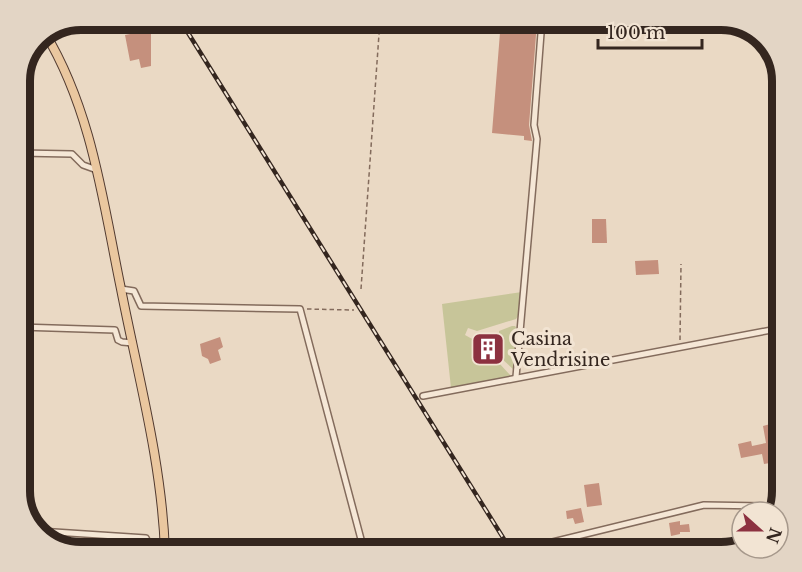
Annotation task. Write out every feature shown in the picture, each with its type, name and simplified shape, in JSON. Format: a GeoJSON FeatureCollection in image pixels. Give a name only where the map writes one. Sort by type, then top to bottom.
{"type":"FeatureCollection","features":[{"type":"Feature","properties":{"kind":"main road"},"geometry":{"type":"LineString","coordinates":[[49,42],[78,103],[99,171],[121,289],[147,405],[158,477],[164,542]]}},
{"type":"Feature","properties":{"kind":"street"},"geometry":{"type":"LineString","coordinates":[[516,377],[537,139],[534,125],[541,30]]}},
{"type":"Feature","properties":{"kind":"street"},"geometry":{"type":"LineString","coordinates":[[30,153],[72,154],[83,165],[99,171]]}},
{"type":"Feature","properties":{"kind":"street"},"geometry":{"type":"LineString","coordinates":[[121,289],[134,291],[141,306],[300,309],[362,542]]}},
{"type":"Feature","properties":{"kind":"street"},"geometry":{"type":"LineString","coordinates":[[30,327],[115,330],[118,340],[133,343]]}},
{"type":"Feature","properties":{"kind":"street"},"geometry":{"type":"LineString","coordinates":[[423,396],[772,330]]}},
{"type":"Feature","properties":{"kind":"street"},"geometry":{"type":"LineString","coordinates":[[553,542],[704,505],[730,505]]}},
{"type":"Feature","properties":{"kind":"street"},"geometry":{"type":"LineString","coordinates":[[51,532],[146,538],[148,542]]}},
{"type":"Feature","properties":{"kind":"path"},"geometry":{"type":"LineString","coordinates":[[361,289],[379,30]]}},
{"type":"Feature","properties":{"kind":"path"},"geometry":{"type":"LineString","coordinates":[[680,347],[681,264]]}},
{"type":"Feature","properties":{"kind":"path"},"geometry":{"type":"LineString","coordinates":[[300,309],[354,310]]}},
{"type":"Feature","properties":{"kind":"shaded area"},"geometry":{"type":"Polygon","coordinates":[[[522,292],[519,315],[516,319],[477,331],[468,328],[465,335],[474,340],[478,360],[485,363],[499,363],[511,376],[451,388],[442,304],[522,292]]]}},
{"type":"Feature","properties":{"kind":"shaded area"},"geometry":{"type":"Polygon","coordinates":[[[512,326],[518,330],[514,370],[500,357],[499,331],[512,326]]]}},
{"type":"Feature","properties":{"kind":"building"},"geometry":{"type":"Polygon","coordinates":[[[151,30],[151,66],[141,68],[139,59],[130,61],[125,35],[151,30]]]}},
{"type":"Feature","properties":{"kind":"building"},"geometry":{"type":"Polygon","coordinates":[[[500,30],[536,30],[529,125],[532,141],[524,140],[524,136],[492,133],[500,30]]]}},
{"type":"Feature","properties":{"kind":"building"},"geometry":{"type":"Polygon","coordinates":[[[592,219],[606,219],[607,243],[592,243],[592,219]]]}},
{"type":"Feature","properties":{"kind":"building"},"geometry":{"type":"Polygon","coordinates":[[[658,260],[659,274],[636,275],[635,261],[658,260]]]}},
{"type":"Feature","properties":{"kind":"building"},"geometry":{"type":"Polygon","coordinates":[[[220,337],[223,347],[218,350],[221,360],[210,364],[208,359],[202,356],[200,344],[220,337]]]}},
{"type":"Feature","properties":{"kind":"building","name":"Casina Vendrisine"},"geometry":{"type":"Polygon","coordinates":[[[492,339],[492,343],[498,343],[498,349],[490,358],[483,359],[482,349],[488,348],[487,340],[492,339]]]}},
{"type":"Feature","properties":{"kind":"building"},"geometry":{"type":"Polygon","coordinates":[[[772,424],[770,463],[764,464],[762,454],[741,458],[738,444],[751,441],[752,446],[766,443],[763,426],[772,424]]]}},
{"type":"Feature","properties":{"kind":"building"},"geometry":{"type":"Polygon","coordinates":[[[599,483],[602,505],[587,507],[584,485],[599,483]]]}},
{"type":"Feature","properties":{"kind":"building"},"geometry":{"type":"Polygon","coordinates":[[[581,508],[584,522],[575,524],[573,518],[567,519],[566,511],[581,508]]]}},
{"type":"Feature","properties":{"kind":"building"},"geometry":{"type":"Polygon","coordinates":[[[680,521],[680,525],[689,524],[690,532],[680,532],[680,534],[671,536],[669,523],[680,521]]]}},
{"type":"Feature","properties":{"kind":"railway"},"geometry":{"type":"LineString","coordinates":[[186,30],[506,542]]}},
{"type":"Feature","properties":{"kind":"place","name":"Casina Vendrisine"},"geometry":{"type":"Point","coordinates":[488,349]}}]}
